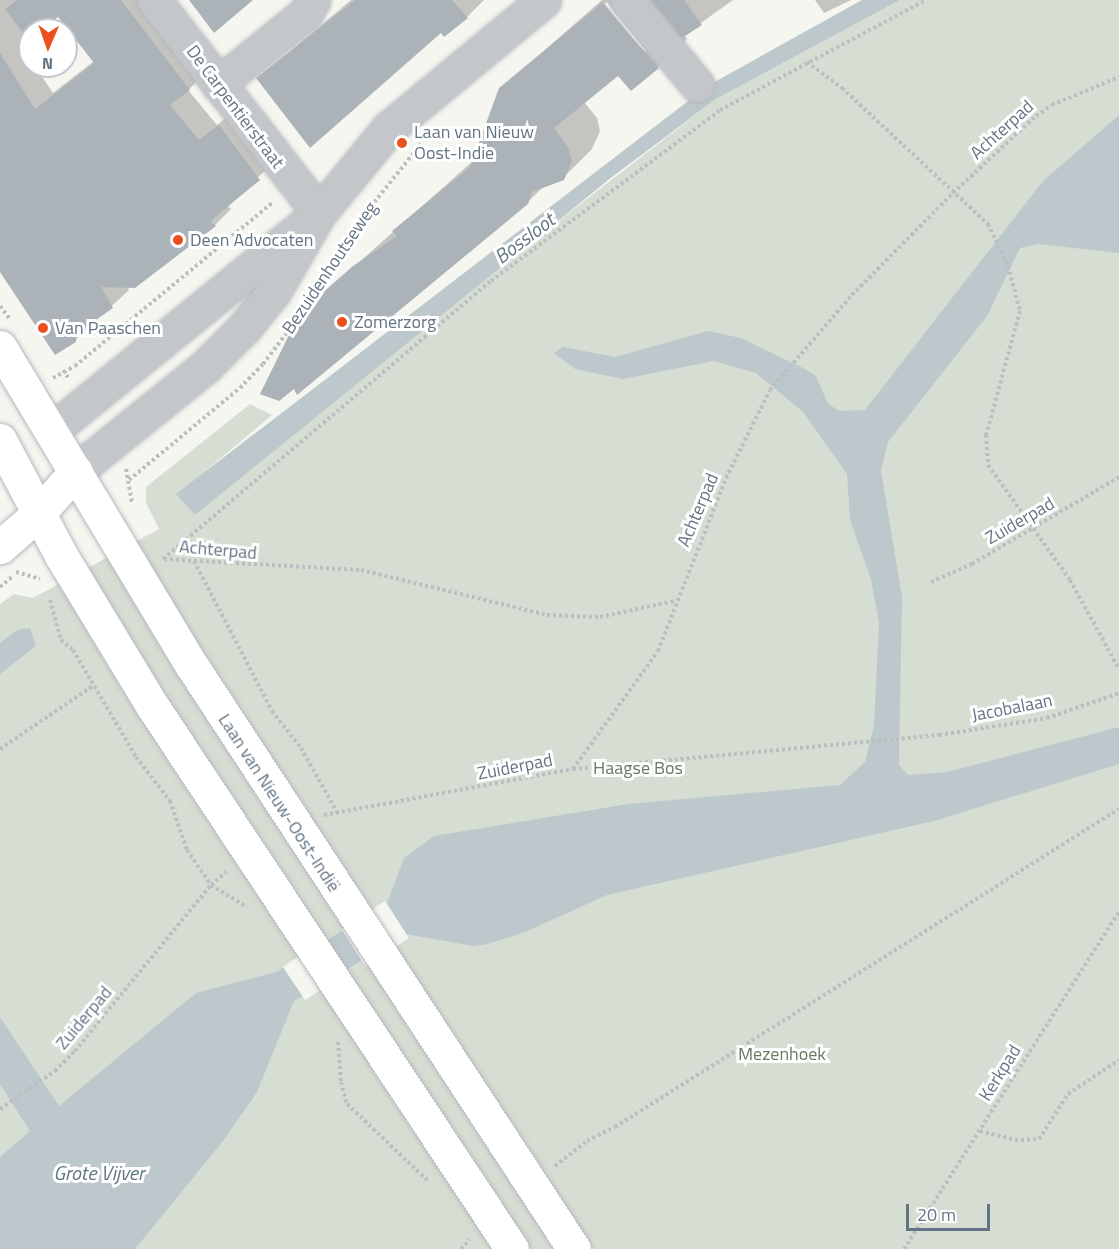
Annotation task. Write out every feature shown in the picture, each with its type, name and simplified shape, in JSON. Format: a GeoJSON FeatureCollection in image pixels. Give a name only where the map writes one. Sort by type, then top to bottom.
{"type":"FeatureCollection","features":[{"type":"Feature","properties":{"kind":"main road","name":"Laan van Nieuw-Oost-Indië"},"geometry":{"type":"LineString","coordinates":[[0,347],[180,647],[338,895],[574,1249]]}},
{"type":"Feature","properties":{"kind":"main road","name":"Bezuidenhoutseweg"},"geometry":{"type":"LineString","coordinates":[[4,461],[51,431]]}},
{"type":"Feature","properties":{"kind":"main road"},"geometry":{"type":"LineString","coordinates":[[4,461],[153,707],[296,922],[345,1024],[512,1249]]}},
{"type":"Feature","properties":{"kind":"main road","name":"Bezuidenhoutseweg"},"geometry":{"type":"LineString","coordinates":[[8,560],[38,514],[76,471]]}},
{"type":"Feature","properties":{"kind":"street","name":"De Carpentierstraat"},"geometry":{"type":"LineString","coordinates":[[154,0],[319,213]]}},
{"type":"Feature","properties":{"kind":"street"},"geometry":{"type":"LineString","coordinates":[[211,75],[305,14],[313,0]]}},
{"type":"Feature","properties":{"kind":"street","name":"Bezuidenhoutseweg"},"geometry":{"type":"LineString","coordinates":[[76,471],[205,367],[244,328],[274,291],[319,213],[388,129],[544,0]]}},
{"type":"Feature","properties":{"kind":"street"},"geometry":{"type":"LineString","coordinates":[[627,0],[698,85]]}},
{"type":"Feature","properties":{"kind":"street"},"geometry":{"type":"LineString","coordinates":[[211,75],[270,15]]}},
{"type":"Feature","properties":{"kind":"street","name":"Bezuidenhoutseweg"},"geometry":{"type":"LineString","coordinates":[[51,431],[319,213]]}},
{"type":"Feature","properties":{"kind":"path"},"geometry":{"type":"LineString","coordinates":[[926,0],[807,62],[842,88],[988,224],[1008,266],[1020,311],[988,426],[986,457],[993,478],[1070,580],[1119,669]]}},
{"type":"Feature","properties":{"kind":"path","name":"Achterpad"},"geometry":{"type":"LineString","coordinates":[[807,62],[720,110],[491,281],[163,559],[361,570],[547,615],[600,617],[675,600],[726,478],[770,390],[798,357],[852,296],[953,193],[1046,108],[1119,77]]}},
{"type":"Feature","properties":{"kind":"path","name":"Bezuidenhoutseweg"},"geometry":{"type":"LineString","coordinates":[[127,486],[129,480],[240,388],[263,364],[295,322],[348,235],[427,137]]}},
{"type":"Feature","properties":{"kind":"path","name":"Zuiderpad"},"geometry":{"type":"LineString","coordinates":[[932,582],[1032,531],[1119,477]]}},
{"type":"Feature","properties":{"kind":"path"},"geometry":{"type":"LineString","coordinates":[[0,587],[8,560]]}},
{"type":"Feature","properties":{"kind":"path","name":"Zuiderpad"},"geometry":{"type":"LineString","coordinates":[[194,561],[272,711],[301,748],[338,814],[573,769],[658,651],[675,600]]}},
{"type":"Feature","properties":{"kind":"path"},"geometry":{"type":"LineString","coordinates":[[42,579],[61,640],[94,686],[136,756],[170,801],[181,840],[211,885],[254,912]]}},
{"type":"Feature","properties":{"kind":"path"},"geometry":{"type":"LineString","coordinates":[[0,749],[94,686]]}},
{"type":"Feature","properties":{"kind":"path","name":"Jacobalaan"},"geometry":{"type":"LineString","coordinates":[[573,769],[907,738],[1047,718],[1119,693]]}},
{"type":"Feature","properties":{"kind":"path"},"geometry":{"type":"LineString","coordinates":[[531,1185],[587,1141],[615,1127],[1119,808]]}},
{"type":"Feature","properties":{"kind":"path","name":"Zuiderpad"},"geometry":{"type":"LineString","coordinates":[[0,1109],[43,1081],[75,1051],[211,885]]}},
{"type":"Feature","properties":{"kind":"path","name":"Kerkpad"},"geometry":{"type":"LineString","coordinates":[[904,1249],[1119,911]]}},
{"type":"Feature","properties":{"kind":"path"},"geometry":{"type":"LineString","coordinates":[[345,1024],[341,1082],[347,1104],[393,1144],[420,1176],[437,1187]]}},
{"type":"Feature","properties":{"kind":"path"},"geometry":{"type":"LineString","coordinates":[[980,1131],[1015,1140],[1039,1139],[1068,1094],[1119,1060]]}},
{"type":"Feature","properties":{"kind":"path"},"geometry":{"type":"LineString","coordinates":[[461,1249],[491,1218]]}},
{"type":"Feature","properties":{"kind":"green space","name":"Haagse Bos"},"geometry":{"type":"Polygon","coordinates":[[[900,0],[1119,0],[1119,1249],[0,1249],[0,604],[14,594],[33,598],[159,529],[146,503],[146,487],[250,404],[272,415],[177,495],[526,246],[716,99],[900,0]]]}},
{"type":"Feature","properties":{"kind":"water","name":"Bossloot"},"geometry":{"type":"Polygon","coordinates":[[[862,0],[900,0],[716,99],[612,177],[195,515],[176,494],[709,85],[862,0]]]}},
{"type":"Feature","properties":{"kind":"water","name":"Grote Vijver"},"geometry":{"type":"Polygon","coordinates":[[[1119,115],[1119,253],[1038,244],[1020,248],[987,316],[888,442],[881,470],[902,597],[899,765],[908,775],[947,772],[1119,727],[1119,764],[934,821],[607,895],[525,932],[488,944],[473,946],[405,934],[294,1001],[257,1092],[223,1141],[135,1249],[0,1249],[0,1157],[30,1131],[0,1084],[0,1017],[59,1106],[196,993],[276,972],[387,903],[404,858],[434,836],[628,804],[840,785],[865,762],[874,725],[879,623],[871,579],[850,520],[847,474],[803,412],[756,373],[714,361],[623,379],[575,369],[554,353],[563,347],[615,357],[708,331],[741,338],[805,369],[816,376],[828,404],[840,411],[865,410],[1043,181],[1119,115]]]}},
{"type":"Feature","properties":{"kind":"water"},"geometry":{"type":"Polygon","coordinates":[[[30,628],[36,646],[0,674],[0,643],[17,630],[30,628]]]}},
{"type":"Feature","properties":{"kind":"pier"},"geometry":{"type":"Polygon","coordinates":[[[385,901],[409,938],[365,966],[341,929],[385,901]]]}},
{"type":"Feature","properties":{"kind":"pier"},"geometry":{"type":"Polygon","coordinates":[[[326,938],[348,971],[305,1000],[283,967],[326,938]]]}},
{"type":"Feature","properties":{"kind":"building"},"geometry":{"type":"Polygon","coordinates":[[[17,0],[121,0],[190,90],[170,105],[199,140],[219,125],[260,180],[215,217],[211,222],[216,226],[135,288],[101,287],[113,308],[77,333],[76,342],[55,355],[0,272],[0,53],[35,109],[75,78],[78,78],[78,75],[94,63],[78,43],[78,18],[18,18],[18,26],[5,9],[17,0]]]}},
{"type":"Feature","properties":{"kind":"building"},"geometry":{"type":"Polygon","coordinates":[[[189,0],[253,0],[214,33],[189,0]]]}},
{"type":"Feature","properties":{"kind":"building"},"geometry":{"type":"Polygon","coordinates":[[[355,0],[452,0],[468,18],[444,37],[441,33],[310,148],[256,78],[355,0]]]}},
{"type":"Feature","properties":{"kind":"building"},"geometry":{"type":"Polygon","coordinates":[[[651,0],[684,0],[702,25],[682,38],[651,0]]]}},
{"type":"Feature","properties":{"kind":"building"},"geometry":{"type":"Polygon","coordinates":[[[602,3],[659,68],[631,91],[618,76],[554,128],[568,147],[572,161],[564,180],[532,192],[528,204],[297,395],[294,389],[279,401],[260,394],[288,337],[320,295],[353,266],[397,236],[392,231],[470,167],[499,88],[602,3]]]}},
{"type":"Feature","properties":{"kind":"place","name":"Laan van Nieuw Oost-Indie"},"geometry":{"type":"Point","coordinates":[402,143]}},
{"type":"Feature","properties":{"kind":"place","name":"Deen Advocaten"},"geometry":{"type":"Point","coordinates":[178,240]}},
{"type":"Feature","properties":{"kind":"place","name":"Zomerzorg"},"geometry":{"type":"Point","coordinates":[342,322]}},
{"type":"Feature","properties":{"kind":"place","name":"Van Paaschen"},"geometry":{"type":"Point","coordinates":[43,328]}},
{"type":"Feature","properties":{"kind":"park label","name":"Mezenhoek"},"geometry":{"type":"Point","coordinates":[782,1054]}}]}
